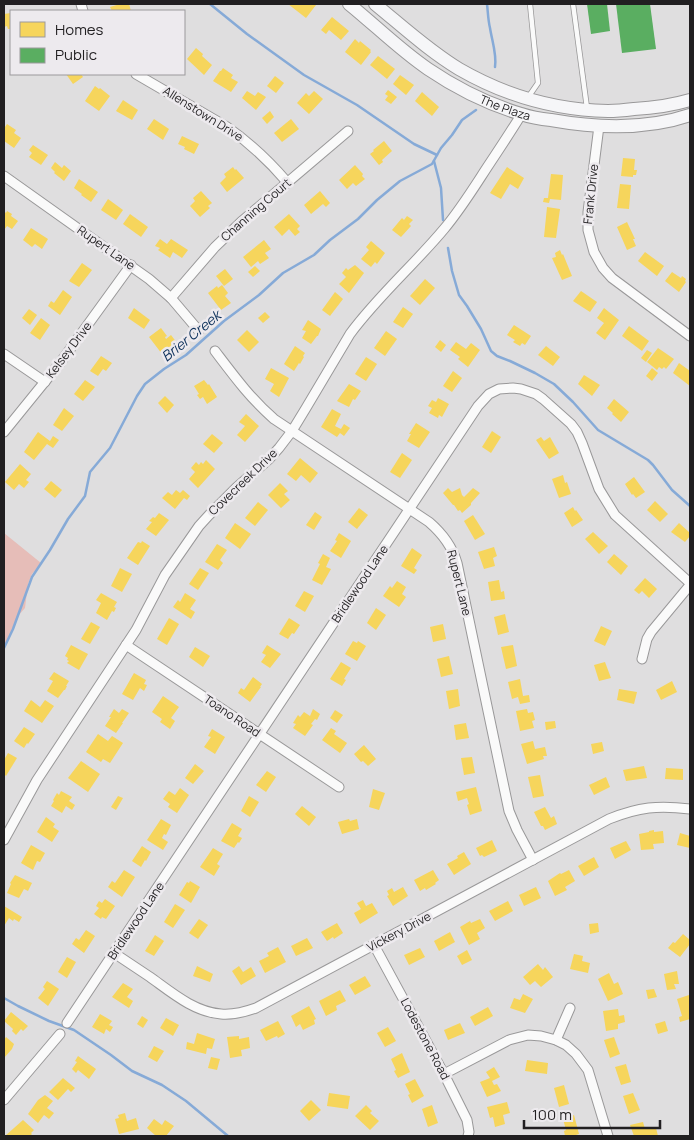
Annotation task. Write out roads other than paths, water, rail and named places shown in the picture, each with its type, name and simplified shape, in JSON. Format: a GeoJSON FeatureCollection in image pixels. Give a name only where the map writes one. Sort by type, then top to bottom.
{"type":"FeatureCollection","features":[{"type":"Feature","properties":{"kind":"main road","name":"The Plaza"},"geometry":{"type":"LineString","coordinates":[[349,4],[427,68],[451,84],[521,115],[599,126],[665,122],[690,115]]}},
{"type":"Feature","properties":{"kind":"main road","name":"The Plaza"},"geometry":{"type":"LineString","coordinates":[[375,4],[430,49],[460,69],[485,82],[528,98],[566,107],[610,111],[646,109],[690,100]]}},
{"type":"Feature","properties":{"kind":"main road"},"geometry":{"type":"LineString","coordinates":[[521,115],[526,106],[557,111],[566,107]]}},
{"type":"Feature","properties":{"kind":"street","name":"Allenstown Drive"},"geometry":{"type":"LineString","coordinates":[[138,75],[234,132],[254,147],[288,182]]}},
{"type":"Feature","properties":{"kind":"street","name":"Covecreek Drive"},"geometry":{"type":"LineString","coordinates":[[4,840],[37,780],[136,630],[180,552],[199,526],[236,488],[269,459],[292,431],[356,326],[382,295],[423,253],[462,205],[521,115]]}},
{"type":"Feature","properties":{"kind":"street","name":"Frank Drive"},"geometry":{"type":"LineString","coordinates":[[599,126],[588,212],[588,230],[594,252],[603,268],[612,278],[690,336]]}},
{"type":"Feature","properties":{"kind":"street","name":"Channing Court"},"geometry":{"type":"LineString","coordinates":[[171,298],[215,247],[241,222],[348,131]]}},
{"type":"Feature","properties":{"kind":"street","name":"Rupert Lane"},"geometry":{"type":"LineString","coordinates":[[4,176],[150,279],[171,298],[199,331]]}},
{"type":"Feature","properties":{"kind":"street","name":"Kelsey Drive"},"geometry":{"type":"LineString","coordinates":[[4,432],[89,325],[131,266]]}},
{"type":"Feature","properties":{"kind":"street","name":"Rupert Lane"},"geometry":{"type":"LineString","coordinates":[[215,351],[248,395],[274,419],[410,508],[444,536],[457,564],[509,811],[533,860]]}},
{"type":"Feature","properties":{"kind":"street"},"geometry":{"type":"LineString","coordinates":[[4,354],[44,382]]}},
{"type":"Feature","properties":{"kind":"street","name":"Bridlewood Lane"},"geometry":{"type":"LineString","coordinates":[[67,1022],[478,406],[489,394],[513,388],[529,391],[550,405],[571,424],[582,443],[599,490],[615,515],[690,584]]}},
{"type":"Feature","properties":{"kind":"street"},"geometry":{"type":"LineString","coordinates":[[642,660],[651,632],[690,584]]}},
{"type":"Feature","properties":{"kind":"street","name":"Toano Road"},"geometry":{"type":"LineString","coordinates":[[126,645],[339,787]]}},
{"type":"Feature","properties":{"kind":"street","name":"Vickery Drive"},"geometry":{"type":"LineString","coordinates":[[114,953],[190,1005],[221,1014],[244,1012],[256,1008],[609,819],[632,810],[663,806],[690,809]]}},
{"type":"Feature","properties":{"kind":"street","name":"Lodestone Road"},"geometry":{"type":"LineString","coordinates":[[374,945],[467,1120],[468,1136]]}},
{"type":"Feature","properties":{"kind":"street"},"geometry":{"type":"LineString","coordinates":[[556,1040],[570,1008]]}},
{"type":"Feature","properties":{"kind":"street"},"geometry":{"type":"LineString","coordinates":[[4,1100],[60,1034]]}},
{"type":"Feature","properties":{"kind":"street"},"geometry":{"type":"LineString","coordinates":[[444,1074],[508,1040],[528,1035],[556,1040],[566,1045],[576,1054],[588,1070],[608,1136]]}},
{"type":"Feature","properties":{"kind":"lane"},"geometry":{"type":"LineString","coordinates":[[528,98],[538,83],[530,4]]}},
{"type":"Feature","properties":{"kind":"lane"},"geometry":{"type":"LineString","coordinates":[[573,4],[587,110]]}},
{"type":"Feature","properties":{"kind":"waterway"},"geometry":{"type":"LineString","coordinates":[[210,4],[247,34],[304,75],[357,105],[414,144],[437,155]]}},
{"type":"Feature","properties":{"kind":"waterway","name":"Brier Creek"},"geometry":{"type":"LineString","coordinates":[[487,4],[495,52],[495,67]]}},
{"type":"Feature","properties":{"kind":"waterway","name":"Brier Creek"},"geometry":{"type":"LineString","coordinates":[[4,648],[32,577],[68,519],[85,496],[90,472],[110,448],[145,384],[186,355],[283,273],[314,255],[400,181],[432,164],[441,148],[462,120],[476,110]]}},
{"type":"Feature","properties":{"kind":"waterway"},"geometry":{"type":"LineString","coordinates":[[434,161],[441,188],[443,220]]}},
{"type":"Feature","properties":{"kind":"waterway"},"geometry":{"type":"LineString","coordinates":[[448,248],[459,295],[481,329],[491,351],[497,356],[554,384],[598,430],[648,460],[672,490],[690,506]]}},
{"type":"Feature","properties":{"kind":"waterway"},"geometry":{"type":"LineString","coordinates":[[4,998],[49,1021],[74,1030],[132,1071],[162,1085],[186,1101],[228,1136]]}}]}
